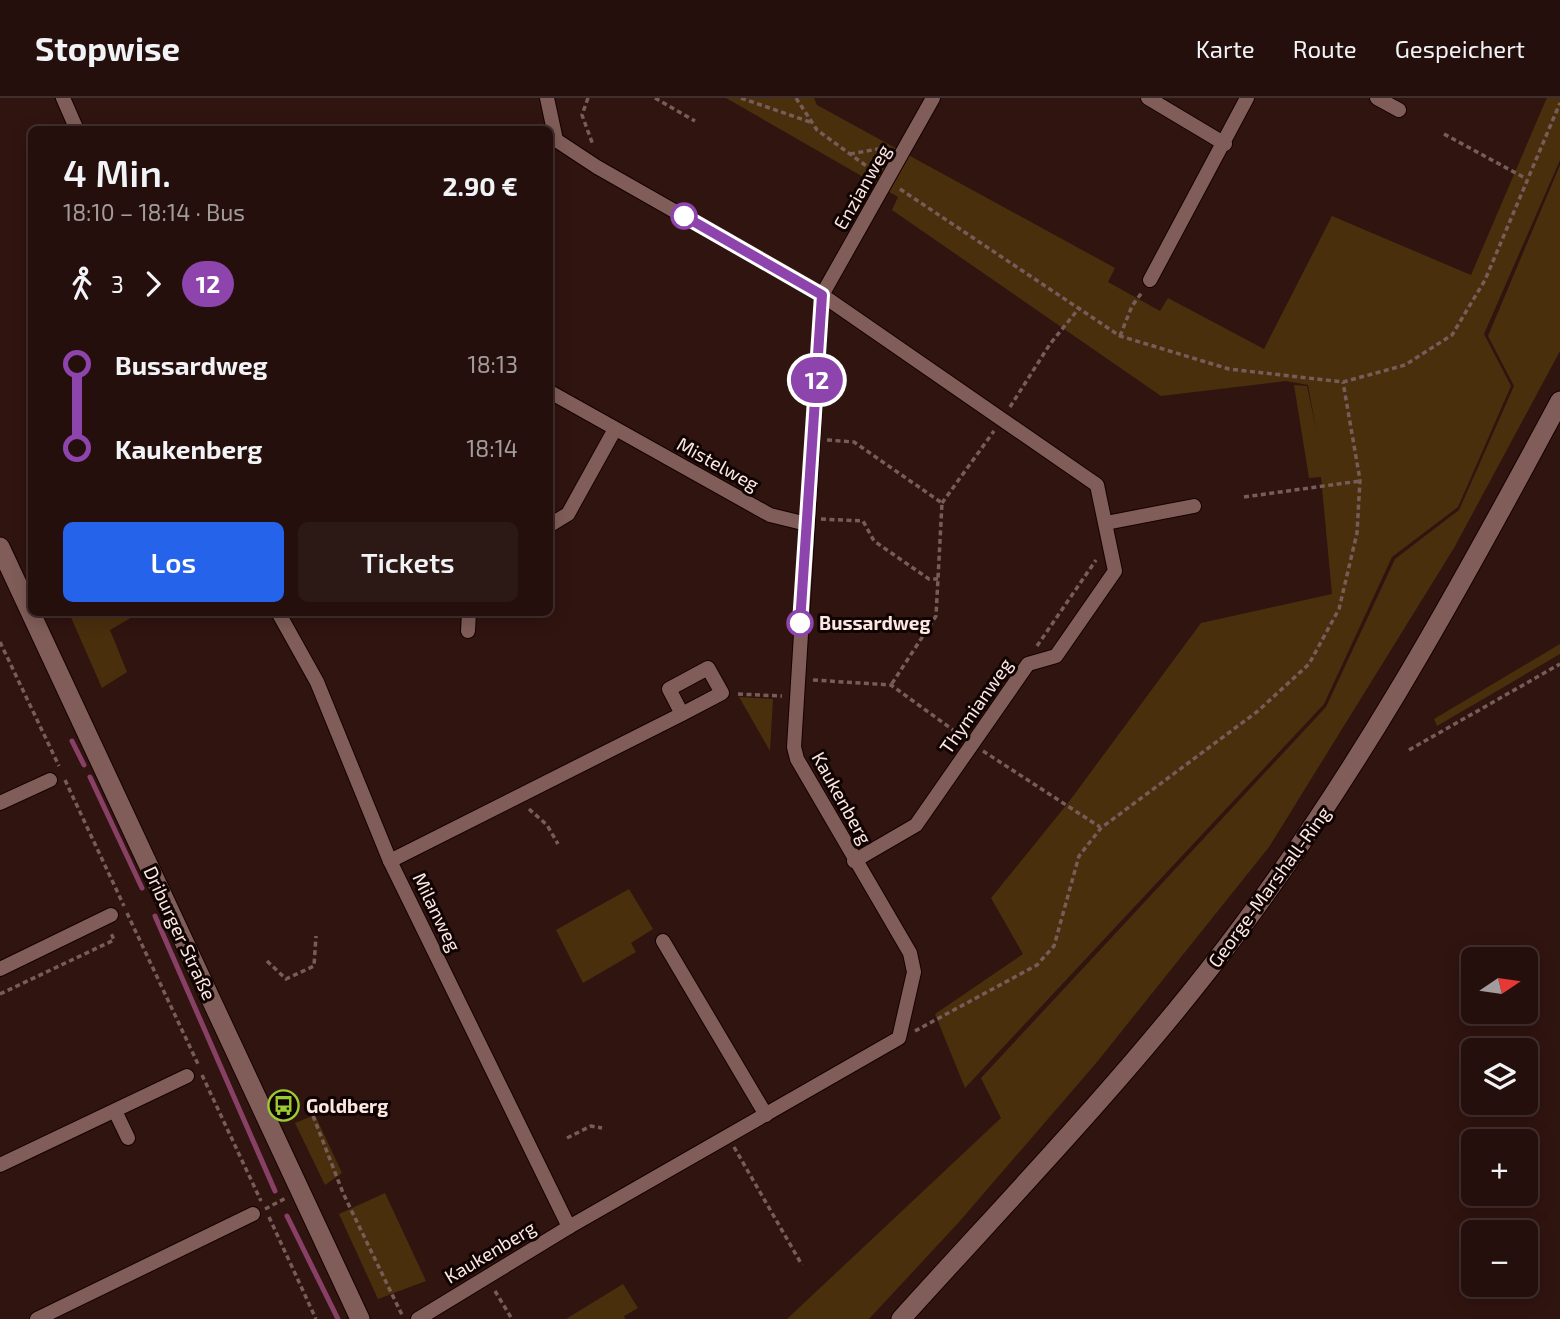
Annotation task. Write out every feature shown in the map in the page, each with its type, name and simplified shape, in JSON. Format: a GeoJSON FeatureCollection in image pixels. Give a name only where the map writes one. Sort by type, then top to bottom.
{"type":"FeatureCollection","features":[{"type":"Feature","properties":{"kind":"main road","name":"George-Marshall-Ring"},"geometry":{"type":"LineString","coordinates":[[901,1319],[1126,1068],[1206,973],[1288,863],[1337,793],[1471,569],[1560,401]]}},
{"type":"Feature","properties":{"kind":"main road","name":"Driburger Straße"},"geometry":{"type":"LineString","coordinates":[[0,547],[28,607]]}},
{"type":"Feature","properties":{"kind":"main road","name":"Driburger Straße"},"geometry":{"type":"LineString","coordinates":[[32,616],[360,1319]]}},
{"type":"Feature","properties":{"kind":"street"},"geometry":{"type":"LineString","coordinates":[[63,98],[75,126]]}},
{"type":"Feature","properties":{"kind":"street"},"geometry":{"type":"LineString","coordinates":[[548,98],[551,126]]}},
{"type":"Feature","properties":{"kind":"street","name":"Enzianweg"},"geometry":{"type":"LineString","coordinates":[[822,295],[933,98]]}},
{"type":"Feature","properties":{"kind":"street"},"geometry":{"type":"LineString","coordinates":[[1148,98],[1225,144]]}},
{"type":"Feature","properties":{"kind":"street"},"geometry":{"type":"LineString","coordinates":[[1150,280],[1225,144],[1247,98]]}},
{"type":"Feature","properties":{"kind":"street"},"geometry":{"type":"LineString","coordinates":[[1377,98],[1399,110]]}},
{"type":"Feature","properties":{"kind":"street"},"geometry":{"type":"LineString","coordinates":[[553,146],[587,160],[822,295]]}},
{"type":"Feature","properties":{"kind":"street","name":"Kaukenberg"},"geometry":{"type":"LineString","coordinates":[[418,1319],[569,1227],[899,1038],[914,972],[910,953],[797,759],[793,734],[822,295]]}},
{"type":"Feature","properties":{"kind":"street","name":"Thymianweg"},"geometry":{"type":"LineString","coordinates":[[822,295],[1097,485],[1115,571],[1056,656],[1028,664],[916,825],[854,860]]}},
{"type":"Feature","properties":{"kind":"street","name":"Mistelweg"},"geometry":{"type":"LineString","coordinates":[[553,394],[770,515],[807,521]]}},
{"type":"Feature","properties":{"kind":"street"},"geometry":{"type":"LineString","coordinates":[[553,523],[568,514],[615,429]]}},
{"type":"Feature","properties":{"kind":"street"},"geometry":{"type":"LineString","coordinates":[[1106,523],[1194,506]]}},
{"type":"Feature","properties":{"kind":"street","name":"Milanweg"},"geometry":{"type":"LineString","coordinates":[[280,616],[317,682],[390,861],[569,1227]]}},
{"type":"Feature","properties":{"kind":"street"},"geometry":{"type":"LineString","coordinates":[[468,631],[469,616]]}},
{"type":"Feature","properties":{"kind":"street"},"geometry":{"type":"LineString","coordinates":[[390,861],[518,797],[682,714],[722,693],[708,668],[669,689],[682,714]]}},
{"type":"Feature","properties":{"kind":"street"},"geometry":{"type":"LineString","coordinates":[[0,803],[50,780]]}},
{"type":"Feature","properties":{"kind":"street"},"geometry":{"type":"LineString","coordinates":[[0,969],[107,916]]}},
{"type":"Feature","properties":{"kind":"street"},"geometry":{"type":"LineString","coordinates":[[663,942],[766,1115]]}},
{"type":"Feature","properties":{"kind":"street"},"geometry":{"type":"LineString","coordinates":[[0,1165],[187,1076]]}},
{"type":"Feature","properties":{"kind":"street"},"geometry":{"type":"LineString","coordinates":[[115,1111],[128,1138]]}},
{"type":"Feature","properties":{"kind":"street"},"geometry":{"type":"LineString","coordinates":[[37,1319],[253,1214]]}},
{"type":"Feature","properties":{"kind":"path"},"geometry":{"type":"LineString","coordinates":[[587,98],[582,115],[593,145],[587,160]]}},
{"type":"Feature","properties":{"kind":"path"},"geometry":{"type":"LineString","coordinates":[[655,98],[695,121]]}},
{"type":"Feature","properties":{"kind":"path"},"geometry":{"type":"LineString","coordinates":[[741,98],[812,122]]}},
{"type":"Feature","properties":{"kind":"path"},"geometry":{"type":"LineString","coordinates":[[796,98],[812,122],[850,154],[1121,336],[1229,369],[1343,382],[1405,365],[1452,335],[1485,280],[1560,103]]}},
{"type":"Feature","properties":{"kind":"path"},"geometry":{"type":"LineString","coordinates":[[1444,134],[1526,178]]}},
{"type":"Feature","properties":{"kind":"path"},"geometry":{"type":"LineString","coordinates":[[850,154],[891,146],[903,153]]}},
{"type":"Feature","properties":{"kind":"path"},"geometry":{"type":"LineString","coordinates":[[1121,336],[1132,306]]}},
{"type":"Feature","properties":{"kind":"path"},"geometry":{"type":"LineString","coordinates":[[1050,344],[1080,307]]}},
{"type":"Feature","properties":{"kind":"path"},"geometry":{"type":"LineString","coordinates":[[899,1038],[1037,965],[1054,946],[1079,856],[1101,828],[1258,711],[1309,664],[1339,609],[1357,533],[1360,480],[1343,382]]}},
{"type":"Feature","properties":{"kind":"path"},"geometry":{"type":"LineString","coordinates":[[814,439],[854,442],[942,503],[936,616],[891,685]]}},
{"type":"Feature","properties":{"kind":"path"},"geometry":{"type":"LineString","coordinates":[[1244,497],[1360,480]]}},
{"type":"Feature","properties":{"kind":"path"},"geometry":{"type":"LineString","coordinates":[[807,521],[863,521],[874,541],[929,579],[938,579]]}},
{"type":"Feature","properties":{"kind":"path"},"geometry":{"type":"LineString","coordinates":[[1028,664],[1033,652],[1103,551],[1111,549]]}},
{"type":"Feature","properties":{"kind":"path"},"geometry":{"type":"LineString","coordinates":[[0,642],[36,718]]}},
{"type":"Feature","properties":{"kind":"path"},"geometry":{"type":"LineString","coordinates":[[1409,750],[1560,664]]}},
{"type":"Feature","properties":{"kind":"path"},"geometry":{"type":"LineString","coordinates":[[796,679],[891,685],[974,745],[1101,828]]}},
{"type":"Feature","properties":{"kind":"path"},"geometry":{"type":"LineString","coordinates":[[722,693],[795,697]]}},
{"type":"Feature","properties":{"kind":"path"},"geometry":{"type":"LineString","coordinates":[[518,797],[547,825],[558,844]]}},
{"type":"Feature","properties":{"kind":"path"},"geometry":{"type":"LineString","coordinates":[[94,844],[316,1319]]}},
{"type":"Feature","properties":{"kind":"path"},"geometry":{"type":"LineString","coordinates":[[0,994],[114,940],[107,916]]}},
{"type":"Feature","properties":{"kind":"path"},"geometry":{"type":"LineString","coordinates":[[267,961],[286,979],[314,966],[316,936]]}},
{"type":"Feature","properties":{"kind":"path"},"geometry":{"type":"LineString","coordinates":[[310,1108],[343,1193],[404,1319]]}},
{"type":"Feature","properties":{"kind":"path"},"geometry":{"type":"LineString","coordinates":[[567,1138],[591,1126],[601,1128]]}},
{"type":"Feature","properties":{"kind":"path"},"geometry":{"type":"LineString","coordinates":[[728,1136],[802,1265]]}},
{"type":"Feature","properties":{"kind":"path"},"geometry":{"type":"LineString","coordinates":[[487,1277],[512,1319]]}},
{"type":"Feature","properties":{"kind":"shaded area"},"geometry":{"type":"Polygon","coordinates":[[[726,98],[814,98],[817,105],[1115,268],[1108,282],[1160,311],[1168,298],[1264,349],[1332,216],[1471,275],[1547,98],[1560,98],[1560,160],[1484,334],[1511,386],[1458,507],[1392,557],[1324,704],[965,1088],[935,1014],[1023,954],[991,898],[1068,803],[1201,623],[1332,594],[1321,477],[1309,478],[1294,385],[1307,386],[1316,429],[1308,385],[1286,381],[1161,396],[892,210],[898,197],[726,98]]]}},
{"type":"Feature","properties":{"kind":"shaded area"},"geometry":{"type":"Polygon","coordinates":[[[1560,165],[1560,351],[1454,548],[1269,847],[1097,1062],[959,1222],[869,1319],[787,1319],[1001,1118],[981,1078],[1326,707],[1395,559],[1459,510],[1514,386],[1488,336],[1560,165]]]}},
{"type":"Feature","properties":{"kind":"shaded area"},"geometry":{"type":"Polygon","coordinates":[[[70,616],[134,616],[110,630],[127,672],[102,688],[70,616]]]}},
{"type":"Feature","properties":{"kind":"shaded area"},"geometry":{"type":"Polygon","coordinates":[[[1560,644],[1560,654],[1437,726],[1434,719],[1560,644]]]}},
{"type":"Feature","properties":{"kind":"shaded area"},"geometry":{"type":"Polygon","coordinates":[[[739,697],[773,699],[770,751],[739,697]]]}},
{"type":"Feature","properties":{"kind":"shaded area"},"geometry":{"type":"Polygon","coordinates":[[[629,889],[653,929],[631,943],[636,952],[583,983],[556,930],[629,889]]]}},
{"type":"Feature","properties":{"kind":"shaded area"},"geometry":{"type":"Polygon","coordinates":[[[315,1115],[342,1173],[325,1185],[295,1123],[315,1115]]]}},
{"type":"Feature","properties":{"kind":"shaded area"},"geometry":{"type":"Polygon","coordinates":[[[385,1193],[426,1281],[378,1299],[339,1214],[385,1193]]]}},
{"type":"Feature","properties":{"kind":"shaded area"},"geometry":{"type":"Polygon","coordinates":[[[623,1284],[638,1308],[624,1316],[625,1319],[566,1319],[623,1284]]]}},
{"type":"Feature","properties":{"kind":"waterway"},"geometry":{"type":"LineString","coordinates":[[72,741],[84,765]]}},
{"type":"Feature","properties":{"kind":"waterway"},"geometry":{"type":"LineString","coordinates":[[90,777],[142,888]]}},
{"type":"Feature","properties":{"kind":"waterway"},"geometry":{"type":"LineString","coordinates":[[155,916],[275,1191]]}},
{"type":"Feature","properties":{"kind":"waterway"},"geometry":{"type":"LineString","coordinates":[[287,1216],[338,1319]]}},
{"type":"Feature","properties":{"kind":"bus line","name":"12"},"geometry":{"type":"LineString","coordinates":[[684,216],[822,295],[800,623]]}},
{"type":"Feature","properties":{"kind":"place","name":"Bussardweg"},"geometry":{"type":"Point","coordinates":[800,623]}},
{"type":"Feature","properties":{"kind":"place","name":"Goldberg"},"geometry":{"type":"Point","coordinates":[283,1106]}}]}
